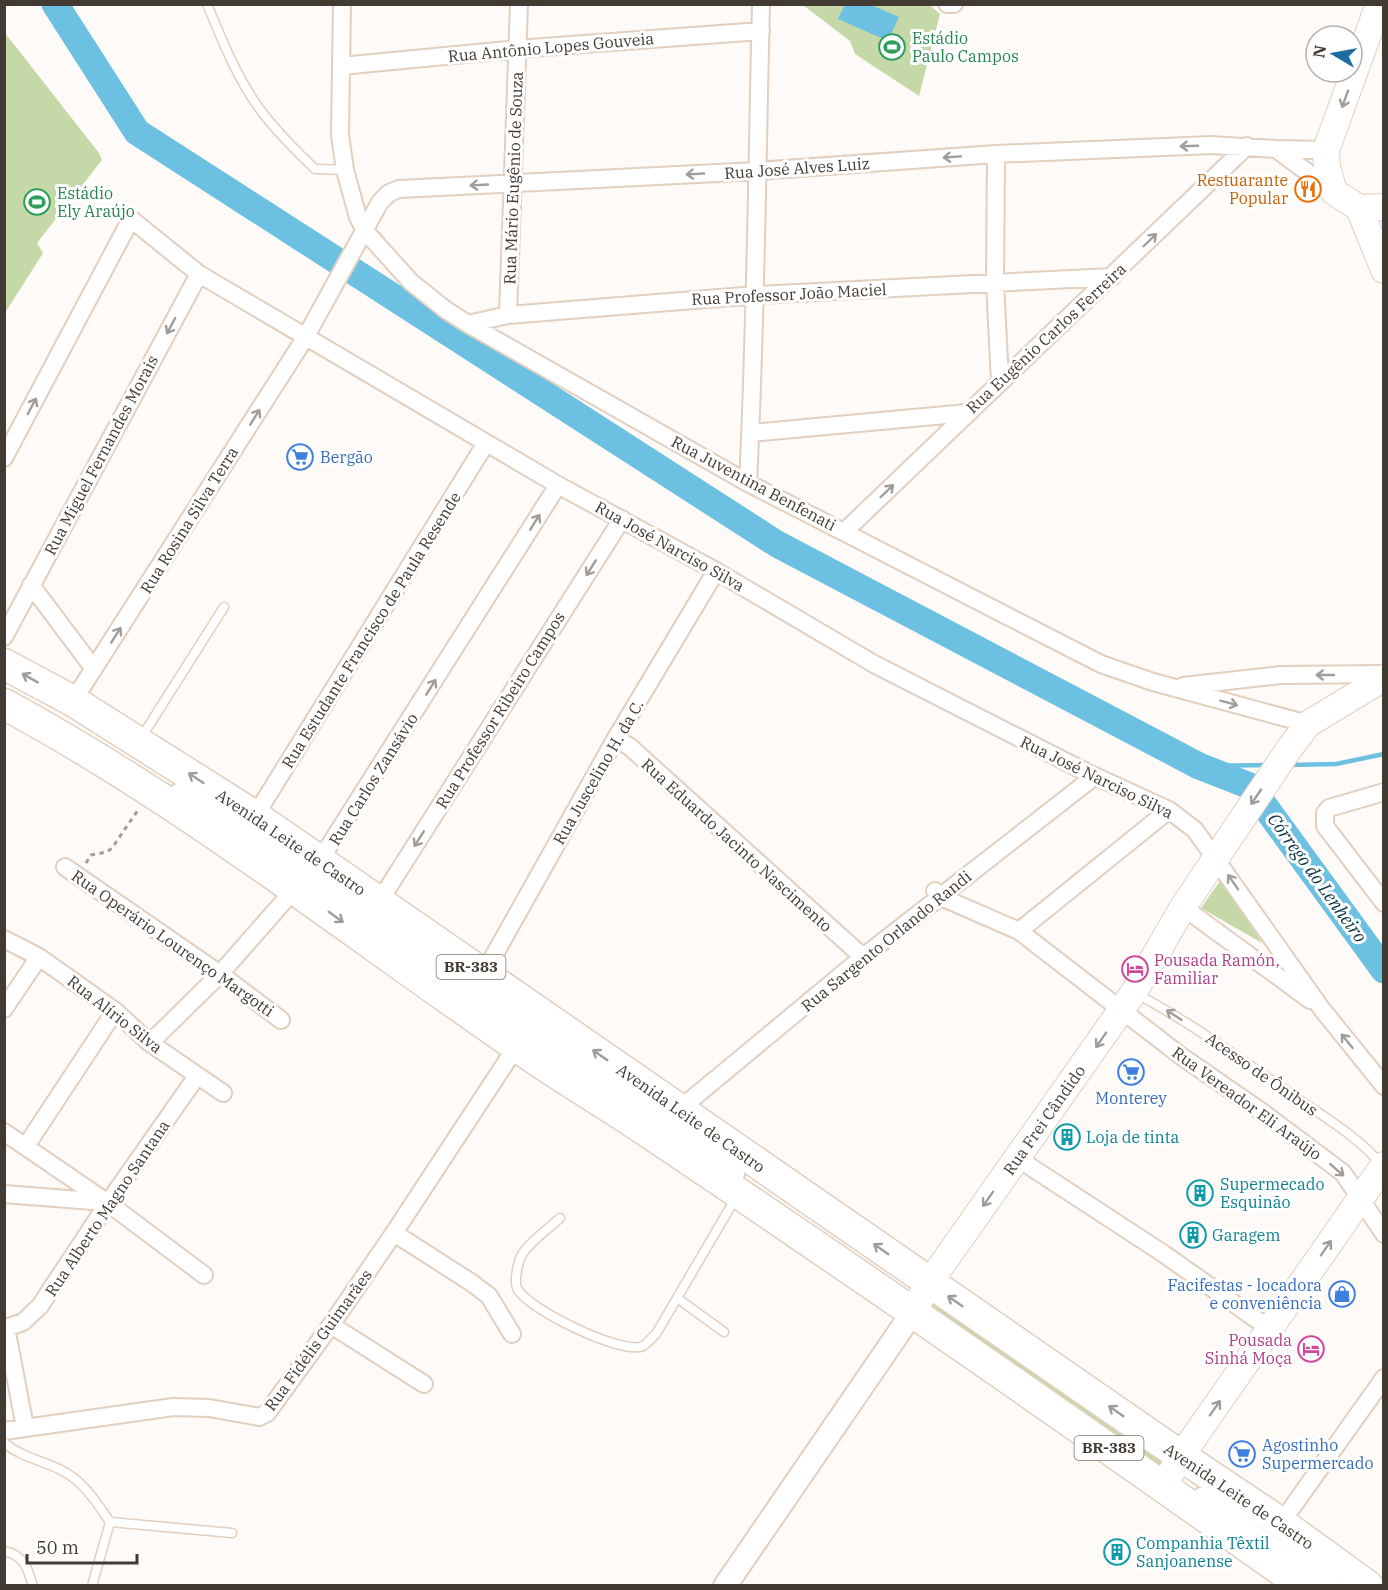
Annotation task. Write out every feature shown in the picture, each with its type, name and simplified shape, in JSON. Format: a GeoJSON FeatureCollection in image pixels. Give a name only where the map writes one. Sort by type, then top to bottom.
{"type":"FeatureCollection","features":[{"type":"Feature","properties":{"kind":"highway","name":"Avenida Leite de Castro"},"geometry":{"type":"LineString","coordinates":[[4,664],[53,712],[150,791],[309,874],[379,902],[483,975],[528,1029],[663,1121],[738,1193],[920,1299]]}},
{"type":"Feature","properties":{"kind":"highway","name":"Avenida Leite de Castro"},"geometry":{"type":"LineString","coordinates":[[4,704],[53,712],[139,742],[255,816],[309,874],[528,1029],[1172,1472],[1303,1586]]}},
{"type":"Feature","properties":{"kind":"highway","name":"Avenida Leite de Castro"},"geometry":{"type":"LineString","coordinates":[[1172,1472],[1281,1523],[1368,1586]]}},
{"type":"Feature","properties":{"kind":"main road"},"geometry":{"type":"LineString","coordinates":[[1379,4],[1326,150],[1327,167],[1334,192],[1371,207],[1382,258]]}},
{"type":"Feature","properties":{"kind":"main road","name":"Rua Frei Cândido"},"geometry":{"type":"LineString","coordinates":[[920,1299],[1128,1001],[1215,857],[1289,749],[1308,724],[1383,676]]}},
{"type":"Feature","properties":{"kind":"main road"},"geometry":{"type":"LineString","coordinates":[[1172,1472],[1383,1165]]}},
{"type":"Feature","properties":{"kind":"street","name":"Rua Juventina Benfenati"},"geometry":{"type":"LineString","coordinates":[[342,4],[340,135],[345,170],[358,217],[365,231],[394,266],[446,310],[748,483],[1101,664],[1173,687],[1308,724]]}},
{"type":"Feature","properties":{"kind":"street","name":"Rua Mário Eugênio de Souza"},"geometry":{"type":"LineString","coordinates":[[508,315],[519,4]]}},
{"type":"Feature","properties":{"kind":"street"},"geometry":{"type":"LineString","coordinates":[[748,483],[756,295],[761,4]]}},
{"type":"Feature","properties":{"kind":"street"},"geometry":{"type":"LineString","coordinates":[[947,4],[954,4]]}},
{"type":"Feature","properties":{"kind":"street","name":"Rua Antônio Lopes Gouveia"},"geometry":{"type":"LineString","coordinates":[[341,66],[517,49],[760,32]]}},
{"type":"Feature","properties":{"kind":"street","name":"Rua José Alves Luiz"},"geometry":{"type":"LineString","coordinates":[[315,321],[380,202],[389,193],[399,189],[757,171],[996,154],[1211,145],[1326,150]]}},
{"type":"Feature","properties":{"kind":"street","name":"Rua Eugênio Carlos Ferreira"},"geometry":{"type":"LineString","coordinates":[[845,531],[1247,146]]}},
{"type":"Feature","properties":{"kind":"street"},"geometry":{"type":"LineString","coordinates":[[1276,148],[1334,192]]}},
{"type":"Feature","properties":{"kind":"street"},"geometry":{"type":"LineString","coordinates":[[996,154],[995,283],[1000,381]]}},
{"type":"Feature","properties":{"kind":"street","name":"Rua José Narciso Silva"},"geometry":{"type":"LineString","coordinates":[[4,458],[131,219],[199,274],[558,485],[716,571],[874,664],[1090,774],[1169,810],[1195,830],[1321,1008]]}},
{"type":"Feature","properties":{"kind":"street","name":"Rua Miguel Fernandes Morais"},"geometry":{"type":"LineString","coordinates":[[4,637],[199,274]]}},
{"type":"Feature","properties":{"kind":"street","name":"Rua Professor João Maciel"},"geometry":{"type":"LineString","coordinates":[[468,324],[508,315],[756,295],[1112,277]]}},
{"type":"Feature","properties":{"kind":"street","name":"Rua Rosina Silva Terra"},"geometry":{"type":"LineString","coordinates":[[53,712],[94,669],[315,321]]}},
{"type":"Feature","properties":{"kind":"street"},"geometry":{"type":"LineString","coordinates":[[751,433],[967,413]]}},
{"type":"Feature","properties":{"kind":"street","name":"Rua Estudante Francisco de Paula Resende"},"geometry":{"type":"LineString","coordinates":[[255,816],[486,443]]}},
{"type":"Feature","properties":{"kind":"street","name":"Rua Carlos Zansávio"},"geometry":{"type":"LineString","coordinates":[[150,1043],[219,974],[309,874],[558,485]]}},
{"type":"Feature","properties":{"kind":"street","name":"Rua Professor Ribeiro Campos"},"geometry":{"type":"LineString","coordinates":[[379,902],[622,519]]}},
{"type":"Feature","properties":{"kind":"street","name":"Rua Juscelino H. da C."},"geometry":{"type":"LineString","coordinates":[[483,975],[616,738],[716,571]]}},
{"type":"Feature","properties":{"kind":"street"},"geometry":{"type":"LineString","coordinates":[[31,585],[94,669]]}},
{"type":"Feature","properties":{"kind":"street"},"geometry":{"type":"LineString","coordinates":[[1173,687],[1281,675],[1383,676]]}},
{"type":"Feature","properties":{"kind":"street"},"geometry":{"type":"LineString","coordinates":[[4,691],[53,712],[309,874]]}},
{"type":"Feature","properties":{"kind":"street","name":"Rua Eduardo Jacinto Nascimento"},"geometry":{"type":"LineString","coordinates":[[616,738],[630,747],[860,955]]}},
{"type":"Feature","properties":{"kind":"street","name":"Rua Sargento Orlando Randi"},"geometry":{"type":"LineString","coordinates":[[663,1121],[860,955],[1090,774]]}},
{"type":"Feature","properties":{"kind":"street"},"geometry":{"type":"LineString","coordinates":[[1381,894],[1324,826],[1325,813],[1329,808],[1383,792]]}},
{"type":"Feature","properties":{"kind":"street"},"geometry":{"type":"LineString","coordinates":[[1019,931],[1169,810]]}},
{"type":"Feature","properties":{"kind":"street","name":"Rua Operário Lourenço Margotti"},"geometry":{"type":"LineString","coordinates":[[71,871],[281,1020]]}},
{"type":"Feature","properties":{"kind":"street","name":"Rua Vereador Eli Araújo"},"geometry":{"type":"LineString","coordinates":[[938,894],[1019,931],[1128,1001],[1181,1056],[1262,1112],[1343,1173],[1383,1233]]}},
{"type":"Feature","properties":{"kind":"street"},"geometry":{"type":"LineString","coordinates":[[1184,907],[1321,1008],[1383,1086]]}},
{"type":"Feature","properties":{"kind":"street","name":"Rua Alírio Silva"},"geometry":{"type":"LineString","coordinates":[[4,939],[39,957],[115,1011],[150,1043],[223,1093]]}},
{"type":"Feature","properties":{"kind":"street"},"geometry":{"type":"LineString","coordinates":[[4,1010],[39,957]]}},
{"type":"Feature","properties":{"kind":"street"},"geometry":{"type":"LineString","coordinates":[[26,1146],[115,1011]]}},
{"type":"Feature","properties":{"kind":"street","name":"Rua Fidélis Guimarães"},"geometry":{"type":"LineString","coordinates":[[4,1431],[173,1407],[208,1408],[259,1417],[267,1413],[394,1233],[528,1029]]}},
{"type":"Feature","properties":{"kind":"street","name":"Rua Alberto Magno Santana"},"geometry":{"type":"LineString","coordinates":[[25,1427],[6,1328],[23,1322],[40,1306],[108,1203],[197,1076]]}},
{"type":"Feature","properties":{"kind":"street"},"geometry":{"type":"LineString","coordinates":[[4,1132],[108,1203],[204,1275]]}},
{"type":"Feature","properties":{"kind":"street"},"geometry":{"type":"LineString","coordinates":[[1017,1158],[1164,1254],[1270,1329]]}},
{"type":"Feature","properties":{"kind":"street"},"geometry":{"type":"LineString","coordinates":[[4,1194],[108,1203]]}},
{"type":"Feature","properties":{"kind":"street"},"geometry":{"type":"LineString","coordinates":[[394,1233],[489,1296],[512,1334]]}},
{"type":"Feature","properties":{"kind":"street","name":"Rua Frei Cândido"},"geometry":{"type":"LineString","coordinates":[[726,1586],[920,1299]]}},
{"type":"Feature","properties":{"kind":"street"},"geometry":{"type":"LineString","coordinates":[[331,1325],[424,1384]]}},
{"type":"Feature","properties":{"kind":"street"},"geometry":{"type":"LineString","coordinates":[[1281,1523],[1383,1378]]}},
{"type":"Feature","properties":{"kind":"street"},"geometry":{"type":"LineString","coordinates":[[1172,1472],[1331,1586]]}},
{"type":"Feature","properties":{"kind":"lane"},"geometry":{"type":"LineString","coordinates":[[207,4],[229,57],[258,107],[288,144],[315,169],[345,170]]}},
{"type":"Feature","properties":{"kind":"lane"},"geometry":{"type":"LineString","coordinates":[[139,742],[224,607]]}},
{"type":"Feature","properties":{"kind":"lane","name":"Acesso de Ônibus"},"geometry":{"type":"LineString","coordinates":[[1128,1001],[1164,1008],[1366,1147],[1383,1165]]}},
{"type":"Feature","properties":{"kind":"lane"},"geometry":{"type":"LineString","coordinates":[[560,1218],[522,1253],[517,1268],[517,1287],[527,1301],[564,1323],[610,1343],[642,1346],[656,1334],[738,1193]]}},
{"type":"Feature","properties":{"kind":"lane"},"geometry":{"type":"LineString","coordinates":[[677,1298],[724,1332]]}},
{"type":"Feature","properties":{"kind":"lane"},"geometry":{"type":"LineString","coordinates":[[4,1442],[16,1450],[64,1471],[92,1495],[110,1522],[92,1586]]}},
{"type":"Feature","properties":{"kind":"lane"},"geometry":{"type":"LineString","coordinates":[[110,1522],[232,1533]]}},
{"type":"Feature","properties":{"kind":"lane"},"geometry":{"type":"LineString","coordinates":[[4,1551],[20,1557],[26,1565],[33,1586]]}},
{"type":"Feature","properties":{"kind":"path"},"geometry":{"type":"LineString","coordinates":[[71,871],[91,855],[107,852],[118,842],[150,791]]}},
{"type":"Feature","properties":{"kind":"green space","name":"Estádio Paulo Campos"},"geometry":{"type":"Polygon","coordinates":[[[803,5],[930,5],[940,14],[919,96],[855,54],[850,41],[803,5]]]}},
{"type":"Feature","properties":{"kind":"green space","name":"Estádio Ely Araújo"},"geometry":{"type":"Polygon","coordinates":[[[5,33],[99,153],[102,160],[37,243],[43,253],[5,313],[5,33]]]}},
{"type":"Feature","properties":{"kind":"green space"},"geometry":{"type":"Polygon","coordinates":[[[1222,878],[1262,943],[1201,908],[1222,878]]]}},
{"type":"Feature","properties":{"kind":"green space"},"geometry":{"type":"Polygon","coordinates":[[[929,1283],[1175,1459],[1164,1479],[913,1312],[929,1283]]]}},
{"type":"Feature","properties":{"kind":"water"},"geometry":{"type":"Polygon","coordinates":[[[845,4],[871,5],[899,17],[888,41],[838,19],[845,4]]]}},
{"type":"Feature","properties":{"kind":"waterway","name":"Córrego do Lenheiro"},"geometry":{"type":"LineString","coordinates":[[55,4],[137,132],[777,544],[1199,766],[1250,786],[1384,970]]}},
{"type":"Feature","properties":{"kind":"waterway"},"geometry":{"type":"LineString","coordinates":[[1288,765],[1336,764],[1384,754]]}},
{"type":"Feature","properties":{"kind":"waterway"},"geometry":{"type":"LineString","coordinates":[[1199,766],[1268,765]]}},
{"type":"Feature","properties":{"kind":"place","name":"Estádio Paulo Campos"},"geometry":{"type":"Point","coordinates":[892,47]}},
{"type":"Feature","properties":{"kind":"place","name":"Restuarante Popular"},"geometry":{"type":"Point","coordinates":[1308,189]}},
{"type":"Feature","properties":{"kind":"place","name":"Estádio Ely Araújo"},"geometry":{"type":"Point","coordinates":[37,202]}},
{"type":"Feature","properties":{"kind":"place","name":"Bergão"},"geometry":{"type":"Point","coordinates":[300,457]}},
{"type":"Feature","properties":{"kind":"place","name":"Pousada Ramón, Familiar"},"geometry":{"type":"Point","coordinates":[1135,969]}},
{"type":"Feature","properties":{"kind":"place","name":"Monterey"},"geometry":{"type":"Point","coordinates":[1131,1072]}},
{"type":"Feature","properties":{"kind":"place","name":"Loja de tinta"},"geometry":{"type":"Point","coordinates":[1067,1137]}},
{"type":"Feature","properties":{"kind":"place","name":"Supermecado Esquinão"},"geometry":{"type":"Point","coordinates":[1200,1193]}},
{"type":"Feature","properties":{"kind":"place","name":"Garagem"},"geometry":{"type":"Point","coordinates":[1193,1235]}},
{"type":"Feature","properties":{"kind":"place","name":"Facifestas - locadora e conveniência"},"geometry":{"type":"Point","coordinates":[1342,1294]}},
{"type":"Feature","properties":{"kind":"place","name":"Pousada Sinhá Moça"},"geometry":{"type":"Point","coordinates":[1311,1349]}},
{"type":"Feature","properties":{"kind":"place","name":"Agostinho Supermercado"},"geometry":{"type":"Point","coordinates":[1242,1454]}},
{"type":"Feature","properties":{"kind":"place","name":"Companhia Têxtil Sanjoanense"},"geometry":{"type":"Point","coordinates":[1117,1552]}}]}
